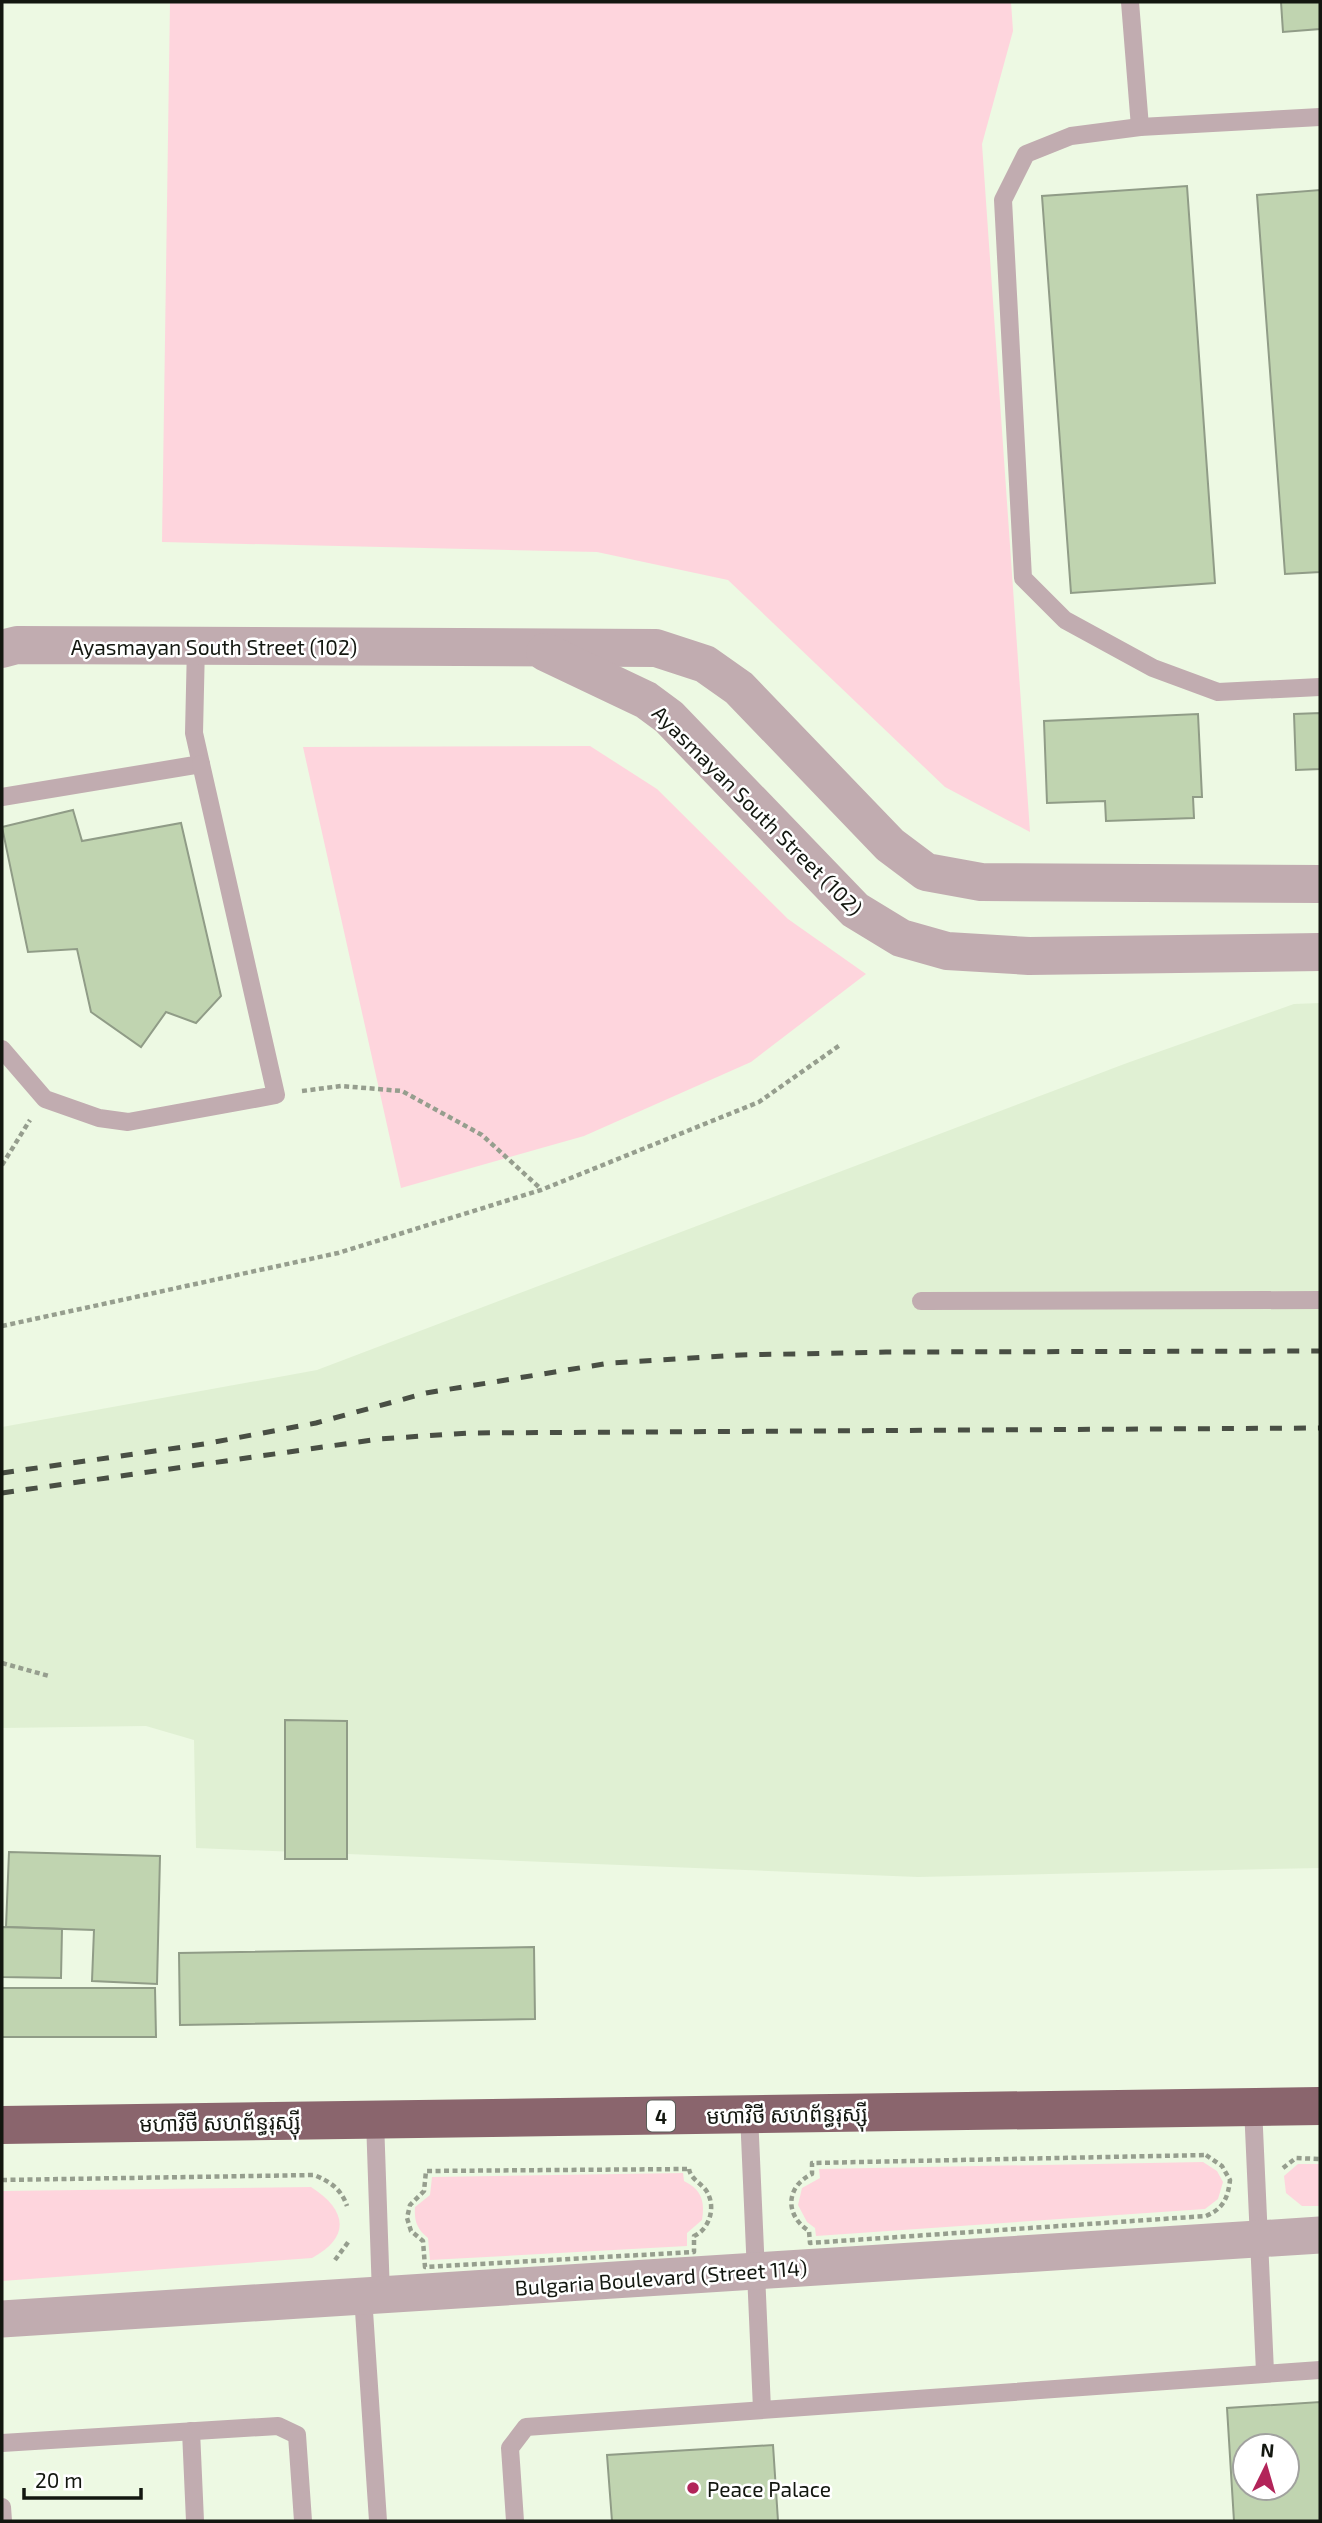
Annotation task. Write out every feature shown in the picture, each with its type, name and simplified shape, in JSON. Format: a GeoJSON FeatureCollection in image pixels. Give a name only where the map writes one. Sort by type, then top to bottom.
{"type":"FeatureCollection","features":[{"type":"Feature","properties":{"kind":"highway","name":"មហាវិថី សហព័ន្ធរុស្ស៊ី"},"geometry":{"type":"LineString","coordinates":[[2,2125],[1320,2106]]}},
{"type":"Feature","properties":{"kind":"street","name":"Ayasmayan South Street (102)"},"geometry":{"type":"LineString","coordinates":[[7,645],[656,648],[705,664],[739,688],[890,845],[926,872],[981,882],[1320,884]]}},
{"type":"Feature","properties":{"kind":"street","name":"Ayasmayan South Street (102)"},"geometry":{"type":"LineString","coordinates":[[537,648],[646,700],[669,717],[855,909],[901,938],[947,951],[1029,956],[1320,953]]}},
{"type":"Feature","properties":{"kind":"street","name":"Bulgaria Boulevard (Street 114)"},"geometry":{"type":"LineString","coordinates":[[2,2319],[1320,2235]]}},
{"type":"Feature","properties":{"kind":"lane"},"geometry":{"type":"LineString","coordinates":[[1130,2],[1140,127]]}},
{"type":"Feature","properties":{"kind":"lane"},"geometry":{"type":"LineString","coordinates":[[1320,117],[1140,127],[1071,136],[1026,154],[1003,200],[1023,578],[1065,620],[1153,668],[1218,692],[1320,687]]}},
{"type":"Feature","properties":{"kind":"lane"},"geometry":{"type":"LineString","coordinates":[[2,1049],[45,1100],[99,1118],[128,1122],[276,1095],[194,733],[196,646]]}},
{"type":"Feature","properties":{"kind":"lane"},"geometry":{"type":"LineString","coordinates":[[2,797],[201,764]]}},
{"type":"Feature","properties":{"kind":"lane"},"geometry":{"type":"LineString","coordinates":[[921,1301],[1320,1300]]}},
{"type":"Feature","properties":{"kind":"lane"},"geometry":{"type":"LineString","coordinates":[[1253,2107],[1265,2372]]}},
{"type":"Feature","properties":{"kind":"lane"},"geometry":{"type":"LineString","coordinates":[[749,2114],[762,2409]]}},
{"type":"Feature","properties":{"kind":"lane"},"geometry":{"type":"LineString","coordinates":[[375,2120],[372,2296],[378,2521]]}},
{"type":"Feature","properties":{"kind":"lane"},"geometry":{"type":"LineString","coordinates":[[515,2521],[510,2448],[526,2427],[1320,2370]]}},
{"type":"Feature","properties":{"kind":"lane"},"geometry":{"type":"LineString","coordinates":[[2,2443],[278,2426],[297,2435],[303,2521]]}},
{"type":"Feature","properties":{"kind":"lane"},"geometry":{"type":"LineString","coordinates":[[191,2431],[195,2521]]}},
{"type":"Feature","properties":{"kind":"lane"},"geometry":{"type":"LineString","coordinates":[[2,2507],[3,2521]]}},
{"type":"Feature","properties":{"kind":"path"},"geometry":{"type":"LineString","coordinates":[[2,1326],[338,1253],[541,1189],[759,1102],[840,1045]]}},
{"type":"Feature","properties":{"kind":"path"},"geometry":{"type":"LineString","coordinates":[[276,1095],[341,1086],[402,1091],[482,1135],[541,1189]]}},
{"type":"Feature","properties":{"kind":"path"},"geometry":{"type":"LineString","coordinates":[[2,1165],[45,1100]]}},
{"type":"Feature","properties":{"kind":"path"},"geometry":{"type":"LineString","coordinates":[[2,1663],[50,1676]]}},
{"type":"Feature","properties":{"kind":"path"},"geometry":{"type":"LineString","coordinates":[[1206,2155],[1222,2166],[1230,2180],[1224,2203],[1217,2212],[1206,2216],[810,2243],[809,2231],[795,2217],[791,2207],[791,2194],[797,2183],[813,2174],[812,2163],[1206,2155]]}},
{"type":"Feature","properties":{"kind":"path"},"geometry":{"type":"LineString","coordinates":[[1279,2175],[1296,2158],[1320,2159]]}},
{"type":"Feature","properties":{"kind":"path"},"geometry":{"type":"LineString","coordinates":[[689,2169],[690,2177],[709,2195],[709,2223],[694,2236],[694,2252],[425,2267],[423,2241],[411,2231],[407,2218],[410,2205],[424,2191],[426,2171],[689,2169]]}},
{"type":"Feature","properties":{"kind":"path"},"geometry":{"type":"LineString","coordinates":[[2,2180],[314,2175],[329,2181],[342,2193],[352,2219]]}},
{"type":"Feature","properties":{"kind":"path"},"geometry":{"type":"LineString","coordinates":[[326,2265],[336,2259],[349,2241],[351,2230]]}},
{"type":"Feature","properties":{"kind":"shaded area"},"geometry":{"type":"Polygon","coordinates":[[[170,2],[1011,2],[1013,31],[982,144],[1030,832],[945,787],[728,580],[597,552],[162,542],[170,2]]]}},
{"type":"Feature","properties":{"kind":"shaded area"},"geometry":{"type":"Polygon","coordinates":[[[590,746],[657,789],[788,919],[866,974],[751,1062],[584,1136],[401,1188],[303,747],[590,746]]]}},
{"type":"Feature","properties":{"kind":"shaded area"},"geometry":{"type":"Polygon","coordinates":[[[1320,1003],[1320,1868],[918,1877],[196,1848],[194,1740],[146,1726],[2,1728],[2,1427],[317,1370],[1127,1063],[1294,1004],[1320,1003]]]}},
{"type":"Feature","properties":{"kind":"shaded area"},"geometry":{"type":"Polygon","coordinates":[[[1203,2162],[1217,2171],[1223,2182],[1218,2199],[1205,2209],[816,2236],[815,2228],[807,2222],[798,2205],[802,2188],[820,2178],[819,2169],[1203,2162]]]}},
{"type":"Feature","properties":{"kind":"shaded area"},"geometry":{"type":"Polygon","coordinates":[[[1298,2164],[1320,2164],[1320,2206],[1302,2206],[1286,2193],[1284,2176],[1298,2164]]]}},
{"type":"Feature","properties":{"kind":"shaded area"},"geometry":{"type":"Polygon","coordinates":[[[683,2173],[684,2181],[695,2188],[701,2197],[703,2207],[702,2220],[687,2233],[687,2246],[430,2260],[428,2238],[419,2228],[415,2216],[415,2207],[430,2195],[432,2177],[683,2173]]]}},
{"type":"Feature","properties":{"kind":"shaded area"},"geometry":{"type":"Polygon","coordinates":[[[311,2187],[332,2204],[340,2223],[334,2241],[312,2258],[2,2281],[2,2191],[311,2187]]]}},
{"type":"Feature","properties":{"kind":"building"},"geometry":{"type":"Polygon","coordinates":[[[1281,2],[1320,2],[1320,29],[1283,32],[1281,2]]]}},
{"type":"Feature","properties":{"kind":"building"},"geometry":{"type":"Polygon","coordinates":[[[1187,186],[1215,583],[1071,593],[1042,196],[1187,186]]]}},
{"type":"Feature","properties":{"kind":"building"},"geometry":{"type":"Polygon","coordinates":[[[1320,190],[1320,572],[1285,574],[1257,195],[1320,190]]]}},
{"type":"Feature","properties":{"kind":"building"},"geometry":{"type":"Polygon","coordinates":[[[1320,713],[1320,769],[1296,770],[1294,714],[1320,713]]]}},
{"type":"Feature","properties":{"kind":"building"},"geometry":{"type":"Polygon","coordinates":[[[1198,714],[1202,797],[1193,797],[1194,818],[1106,821],[1105,801],[1047,803],[1044,721],[1198,714]]]}},
{"type":"Feature","properties":{"kind":"building"},"geometry":{"type":"Polygon","coordinates":[[[73,810],[82,841],[181,823],[221,996],[196,1023],[166,1012],[141,1047],[91,1012],[77,949],[28,952],[2,827],[73,810]]]}},
{"type":"Feature","properties":{"kind":"building"},"geometry":{"type":"Polygon","coordinates":[[[285,1720],[347,1721],[347,1859],[285,1859],[285,1720]]]}},
{"type":"Feature","properties":{"kind":"building"},"geometry":{"type":"Polygon","coordinates":[[[9,1852],[160,1856],[157,1984],[92,1981],[94,1930],[6,1927],[9,1852]]]}},
{"type":"Feature","properties":{"kind":"building"},"geometry":{"type":"Polygon","coordinates":[[[2,1927],[62,1929],[61,1978],[2,1977],[2,1927]]]}},
{"type":"Feature","properties":{"kind":"building"},"geometry":{"type":"Polygon","coordinates":[[[534,1947],[535,2019],[180,2025],[179,1953],[534,1947]]]}},
{"type":"Feature","properties":{"kind":"building"},"geometry":{"type":"Polygon","coordinates":[[[2,1988],[155,1988],[156,2037],[2,2037],[2,1988]]]}},
{"type":"Feature","properties":{"kind":"building"},"geometry":{"type":"Polygon","coordinates":[[[1320,2402],[1320,2521],[1234,2521],[1233,2502],[1301,2502],[1301,2432],[1231,2432],[1231,2473],[1227,2408],[1320,2402]]]}},
{"type":"Feature","properties":{"kind":"building","name":"Peace Palace"},"geometry":{"type":"Polygon","coordinates":[[[773,2445],[778,2521],[612,2521],[607,2455],[773,2445]]]}},
{"type":"Feature","properties":{"kind":"railway"},"geometry":{"type":"LineString","coordinates":[[2,1473],[204,1444],[316,1423],[426,1393],[610,1363],[741,1355],[886,1352],[1320,1351]]}},
{"type":"Feature","properties":{"kind":"railway"},"geometry":{"type":"LineString","coordinates":[[2,1493],[379,1439],[468,1433],[1320,1428]]}},
{"type":"Feature","properties":{"kind":"place","name":"Peace Palace"},"geometry":{"type":"Point","coordinates":[693,2488]}}]}
